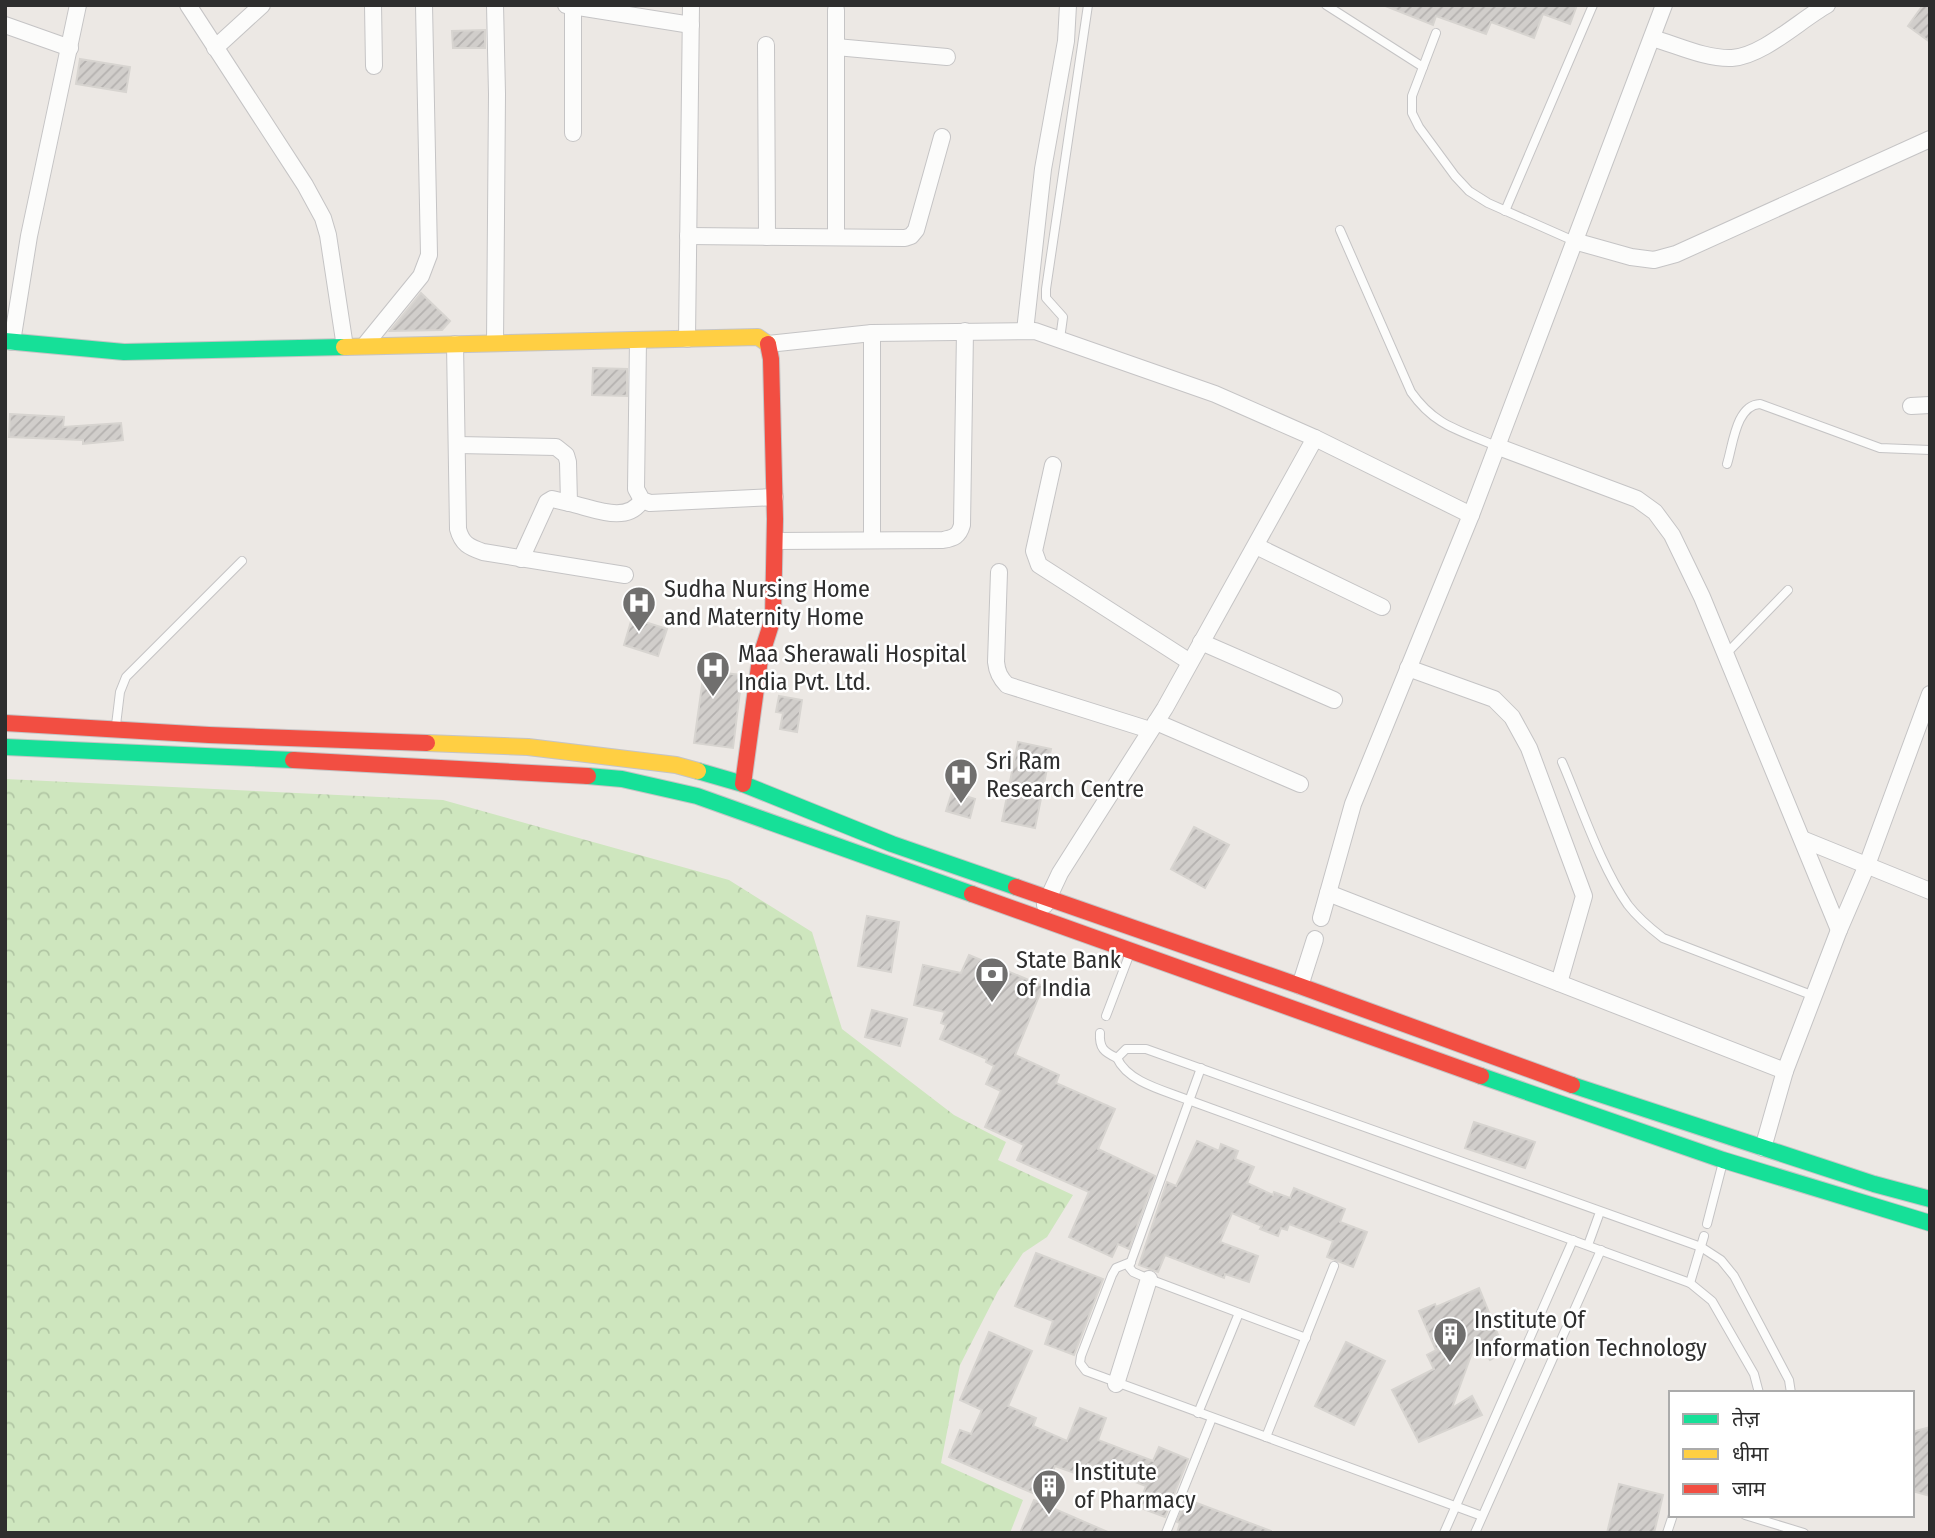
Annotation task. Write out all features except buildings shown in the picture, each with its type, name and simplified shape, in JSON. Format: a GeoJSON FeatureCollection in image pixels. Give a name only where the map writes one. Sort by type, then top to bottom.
{"type":"FeatureCollection","features":[{"type":"Feature","properties":{"kind":"main road"},"geometry":{"type":"LineString","coordinates":[[9,341],[124,352],[687,339],[745,335],[758,337],[768,344],[771,359],[775,497],[774,618],[760,659],[743,784]]}},
{"type":"Feature","properties":{"kind":"main road"},"geometry":{"type":"LineString","coordinates":[[5,723],[528,747],[676,765],[743,784],[892,844],[1300,986],[1610,1099],[1874,1184],[1930,1199]]}},
{"type":"Feature","properties":{"kind":"main road"},"geometry":{"type":"LineString","coordinates":[[5,747],[563,773],[622,779],[697,796],[1554,1102],[1723,1160],[1930,1223]]}},
{"type":"Feature","properties":{"kind":"street"},"geometry":{"type":"LineString","coordinates":[[188,5],[305,185],[323,218],[345,347]]}},
{"type":"Feature","properties":{"kind":"street"},"geometry":{"type":"LineString","coordinates":[[215,48],[262,5]]}},
{"type":"Feature","properties":{"kind":"street"},"geometry":{"type":"LineString","coordinates":[[373,5],[374,66]]}},
{"type":"Feature","properties":{"kind":"street"},"geometry":{"type":"LineString","coordinates":[[365,346],[421,276],[429,255],[424,5]]}},
{"type":"Feature","properties":{"kind":"street"},"geometry":{"type":"LineString","coordinates":[[495,5],[495,343]]}},
{"type":"Feature","properties":{"kind":"street"},"geometry":{"type":"LineString","coordinates":[[687,339],[691,5]]}},
{"type":"Feature","properties":{"kind":"street"},"geometry":{"type":"LineString","coordinates":[[1025,331],[1042,181],[1066,41],[1068,5]]}},
{"type":"Feature","properties":{"kind":"street"},"geometry":{"type":"LineString","coordinates":[[1321,918],[1353,804],[1471,514],[1664,5]]}},
{"type":"Feature","properties":{"kind":"street"},"geometry":{"type":"LineString","coordinates":[[1652,38],[1711,56],[1732,58],[1752,53],[1827,5]]}},
{"type":"Feature","properties":{"kind":"street"},"geometry":{"type":"LineString","coordinates":[[573,133],[570,6],[691,25]]}},
{"type":"Feature","properties":{"kind":"street"},"geometry":{"type":"LineString","coordinates":[[9,341],[29,236],[80,7]]}},
{"type":"Feature","properties":{"kind":"street"},"geometry":{"type":"LineString","coordinates":[[836,10],[836,237]]}},
{"type":"Feature","properties":{"kind":"street"},"geometry":{"type":"LineString","coordinates":[[5,25],[70,48]]}},
{"type":"Feature","properties":{"kind":"street"},"geometry":{"type":"LineString","coordinates":[[766,45],[767,237]]}},
{"type":"Feature","properties":{"kind":"street"},"geometry":{"type":"LineString","coordinates":[[836,47],[947,57]]}},
{"type":"Feature","properties":{"kind":"street"},"geometry":{"type":"LineString","coordinates":[[688,236],[911,236],[916,230],[942,137]]}},
{"type":"Feature","properties":{"kind":"street"},"geometry":{"type":"LineString","coordinates":[[1574,241],[1631,257],[1654,260],[1676,254],[1930,139]]}},
{"type":"Feature","properties":{"kind":"street"},"geometry":{"type":"LineString","coordinates":[[775,541],[943,540],[954,538],[960,533],[965,331]]}},
{"type":"Feature","properties":{"kind":"street"},"geometry":{"type":"LineString","coordinates":[[768,344],[872,333],[1035,331],[1216,394],[1315,438],[1471,514]]}},
{"type":"Feature","properties":{"kind":"street"},"geometry":{"type":"LineString","coordinates":[[872,333],[872,540]]}},
{"type":"Feature","properties":{"kind":"street"},"geometry":{"type":"LineString","coordinates":[[638,340],[636,489],[642,500],[650,503],[775,497]]}},
{"type":"Feature","properties":{"kind":"street"},"geometry":{"type":"LineString","coordinates":[[455,344],[458,529],[461,541],[483,552],[625,575]]}},
{"type":"Feature","properties":{"kind":"street"},"geometry":{"type":"LineString","coordinates":[[1911,406],[1930,405]]}},
{"type":"Feature","properties":{"kind":"street"},"geometry":{"type":"LineString","coordinates":[[1039,919],[1060,873],[1153,726],[1315,438]]}},
{"type":"Feature","properties":{"kind":"street"},"geometry":{"type":"LineString","coordinates":[[457,445],[556,447],[562,450],[568,462],[569,503]]}},
{"type":"Feature","properties":{"kind":"street"},"geometry":{"type":"LineString","coordinates":[[1496,446],[1637,499],[1655,512],[1672,535],[1702,597],[1839,930]]}},
{"type":"Feature","properties":{"kind":"street"},"geometry":{"type":"LineString","coordinates":[[1053,465],[1034,551],[1038,565],[1190,662]]}},
{"type":"Feature","properties":{"kind":"street"},"geometry":{"type":"LineString","coordinates":[[521,559],[547,502],[552,499],[623,515],[637,509],[642,500]]}},
{"type":"Feature","properties":{"kind":"street"},"geometry":{"type":"LineString","coordinates":[[1256,546],[1382,607]]}},
{"type":"Feature","properties":{"kind":"street"},"geometry":{"type":"LineString","coordinates":[[999,572],[996,662],[997,672],[1007,684],[1153,726],[1300,784]]}},
{"type":"Feature","properties":{"kind":"street"},"geometry":{"type":"LineString","coordinates":[[1201,642],[1334,700]]}},
{"type":"Feature","properties":{"kind":"street"},"geometry":{"type":"LineString","coordinates":[[1408,668],[1494,699],[1512,717],[1529,748],[1584,896],[1559,983]]}},
{"type":"Feature","properties":{"kind":"street"},"geometry":{"type":"LineString","coordinates":[[1763,1149],[1785,1071],[1867,865],[1930,694]]}},
{"type":"Feature","properties":{"kind":"street"},"geometry":{"type":"LineString","coordinates":[[1802,839],[1930,891]]}},
{"type":"Feature","properties":{"kind":"street"},"geometry":{"type":"LineString","coordinates":[[1328,893],[1785,1071]]}},
{"type":"Feature","properties":{"kind":"street"},"geometry":{"type":"LineString","coordinates":[[1300,986],[1315,939]]}},
{"type":"Feature","properties":{"kind":"street"},"geometry":{"type":"LineString","coordinates":[[1116,1384],[1149,1279]]}},
{"type":"Feature","properties":{"kind":"lane"},"geometry":{"type":"LineString","coordinates":[[1060,339],[1063,317],[1046,298],[1046,289],[1088,5]]}},
{"type":"Feature","properties":{"kind":"lane"},"geometry":{"type":"LineString","coordinates":[[1326,5],[1423,67]]}},
{"type":"Feature","properties":{"kind":"lane"},"geometry":{"type":"LineString","coordinates":[[1506,211],[1593,5]]}},
{"type":"Feature","properties":{"kind":"lane"},"geometry":{"type":"LineString","coordinates":[[1436,33],[1412,96],[1412,113],[1419,127],[1469,191],[1488,203],[1574,241]]}},
{"type":"Feature","properties":{"kind":"lane"},"geometry":{"type":"LineString","coordinates":[[1340,230],[1411,392],[1421,406],[1438,422],[1496,446]]}},
{"type":"Feature","properties":{"kind":"lane"},"geometry":{"type":"LineString","coordinates":[[1727,464],[1741,416],[1752,404],[1760,404],[1880,448],[1930,450]]}},
{"type":"Feature","properties":{"kind":"lane"},"geometry":{"type":"LineString","coordinates":[[116,730],[120,692],[126,677],[242,561]]}},
{"type":"Feature","properties":{"kind":"lane"},"geometry":{"type":"LineString","coordinates":[[1726,654],[1788,590]]}},
{"type":"Feature","properties":{"kind":"lane"},"geometry":{"type":"LineString","coordinates":[[1562,762],[1613,880],[1629,906],[1646,925],[1663,938],[1814,996]]}},
{"type":"Feature","properties":{"kind":"lane"},"geometry":{"type":"LineString","coordinates":[[1106,1016],[1131,951]]}},
{"type":"Feature","properties":{"kind":"lane"},"geometry":{"type":"LineString","coordinates":[[1100,1034],[1100,1045],[1106,1053],[1117,1058],[1121,1067],[1131,1075],[1191,1101],[1690,1283],[1712,1301],[1754,1374],[1758,1391]]}},
{"type":"Feature","properties":{"kind":"lane"},"geometry":{"type":"LineString","coordinates":[[1117,1058],[1126,1049],[1137,1047],[1700,1247],[1721,1260],[1734,1276],[1789,1380],[1791,1391]]}},
{"type":"Feature","properties":{"kind":"lane"},"geometry":{"type":"LineString","coordinates":[[1201,1068],[1129,1267],[1133,1272],[1149,1279],[1306,1338]]}},
{"type":"Feature","properties":{"kind":"lane"},"geometry":{"type":"LineString","coordinates":[[1707,1224],[1729,1138]]}},
{"type":"Feature","properties":{"kind":"lane"},"geometry":{"type":"LineString","coordinates":[[1588,1245],[1600,1212]]}},
{"type":"Feature","properties":{"kind":"lane"},"geometry":{"type":"LineString","coordinates":[[1690,1283],[1704,1236]]}},
{"type":"Feature","properties":{"kind":"lane"},"geometry":{"type":"LineString","coordinates":[[1444,1533],[1573,1240]]}},
{"type":"Feature","properties":{"kind":"lane"},"geometry":{"type":"LineString","coordinates":[[1475,1533],[1601,1250]]}},
{"type":"Feature","properties":{"kind":"lane"},"geometry":{"type":"LineString","coordinates":[[1131,1262],[1116,1268],[1112,1275],[1080,1363],[1086,1371],[1482,1516]]}},
{"type":"Feature","properties":{"kind":"lane"},"geometry":{"type":"LineString","coordinates":[[1266,1437],[1334,1266]]}},
{"type":"Feature","properties":{"kind":"lane"},"geometry":{"type":"LineString","coordinates":[[1198,1413],[1238,1312]]}},
{"type":"Feature","properties":{"kind":"lane"},"geometry":{"type":"LineString","coordinates":[[1166,1533],[1212,1418]]}},
{"type":"Feature","properties":{"kind":"lane"},"geometry":{"type":"LineString","coordinates":[[1754,1517],[1804,1533]]}},
{"type":"Feature","properties":{"kind":"green space"},"geometry":{"type":"Polygon","coordinates":[[[5,779],[443,800],[729,880],[812,932],[842,1029],[954,1115],[1006,1142],[998,1160],[1073,1195],[1047,1237],[1023,1253],[998,1291],[960,1365],[941,1463],[1023,1500],[1010,1533],[5,1533],[5,779]]]}},
{"type":"Feature","properties":{"kind":"traffic: fast"},"geometry":{"type":"LineString","coordinates":[[5,341],[124,352],[344,347]]}},
{"type":"Feature","properties":{"kind":"traffic: fast"},"geometry":{"type":"LineString","coordinates":[[5,747],[293,760]]}},
{"type":"Feature","properties":{"kind":"traffic: fast"},"geometry":{"type":"LineString","coordinates":[[698,771],[743,784],[892,844],[1016,887]]}},
{"type":"Feature","properties":{"kind":"traffic: fast"},"geometry":{"type":"LineString","coordinates":[[588,776],[622,779],[697,796],[972,894]]}},
{"type":"Feature","properties":{"kind":"traffic: fast"},"geometry":{"type":"LineString","coordinates":[[1481,1076],[1723,1160],[1930,1223]]}},
{"type":"Feature","properties":{"kind":"traffic: fast"},"geometry":{"type":"LineString","coordinates":[[1572,1085],[1874,1184],[1930,1199]]}},
{"type":"Feature","properties":{"kind":"traffic: slow"},"geometry":{"type":"LineString","coordinates":[[344,347],[758,337],[768,344]]}},
{"type":"Feature","properties":{"kind":"traffic: slow"},"geometry":{"type":"LineString","coordinates":[[427,743],[528,747],[676,765],[698,771]]}},
{"type":"Feature","properties":{"kind":"traffic: jam"},"geometry":{"type":"LineString","coordinates":[[743,784],[760,659],[773,618],[775,519],[771,359],[768,344]]}},
{"type":"Feature","properties":{"kind":"traffic: jam"},"geometry":{"type":"LineString","coordinates":[[5,723],[209,735],[427,743]]}},
{"type":"Feature","properties":{"kind":"traffic: jam"},"geometry":{"type":"LineString","coordinates":[[293,760],[588,776]]}},
{"type":"Feature","properties":{"kind":"traffic: jam"},"geometry":{"type":"LineString","coordinates":[[1016,887],[1572,1085]]}},
{"type":"Feature","properties":{"kind":"traffic: jam"},"geometry":{"type":"LineString","coordinates":[[972,894],[1481,1076]]}},
{"type":"Feature","properties":{"kind":"place","name":"Sudha Nursing Home and Maternity Home"},"geometry":{"type":"Point","coordinates":[639,633]}},
{"type":"Feature","properties":{"kind":"place","name":"Maa Sherawali Hospital India Pvt. Ltd."},"geometry":{"type":"Point","coordinates":[713,698]}},
{"type":"Feature","properties":{"kind":"place","name":"Sri Ram Research Centre"},"geometry":{"type":"Point","coordinates":[961,805]}},
{"type":"Feature","properties":{"kind":"place","name":"State Bank of India"},"geometry":{"type":"Point","coordinates":[992,1004]}},
{"type":"Feature","properties":{"kind":"place","name":"Institute Of Information Technology"},"geometry":{"type":"Point","coordinates":[1450,1364]}},
{"type":"Feature","properties":{"kind":"place","name":"Institute of Pharmacy"},"geometry":{"type":"Point","coordinates":[1049,1516]}}]}
